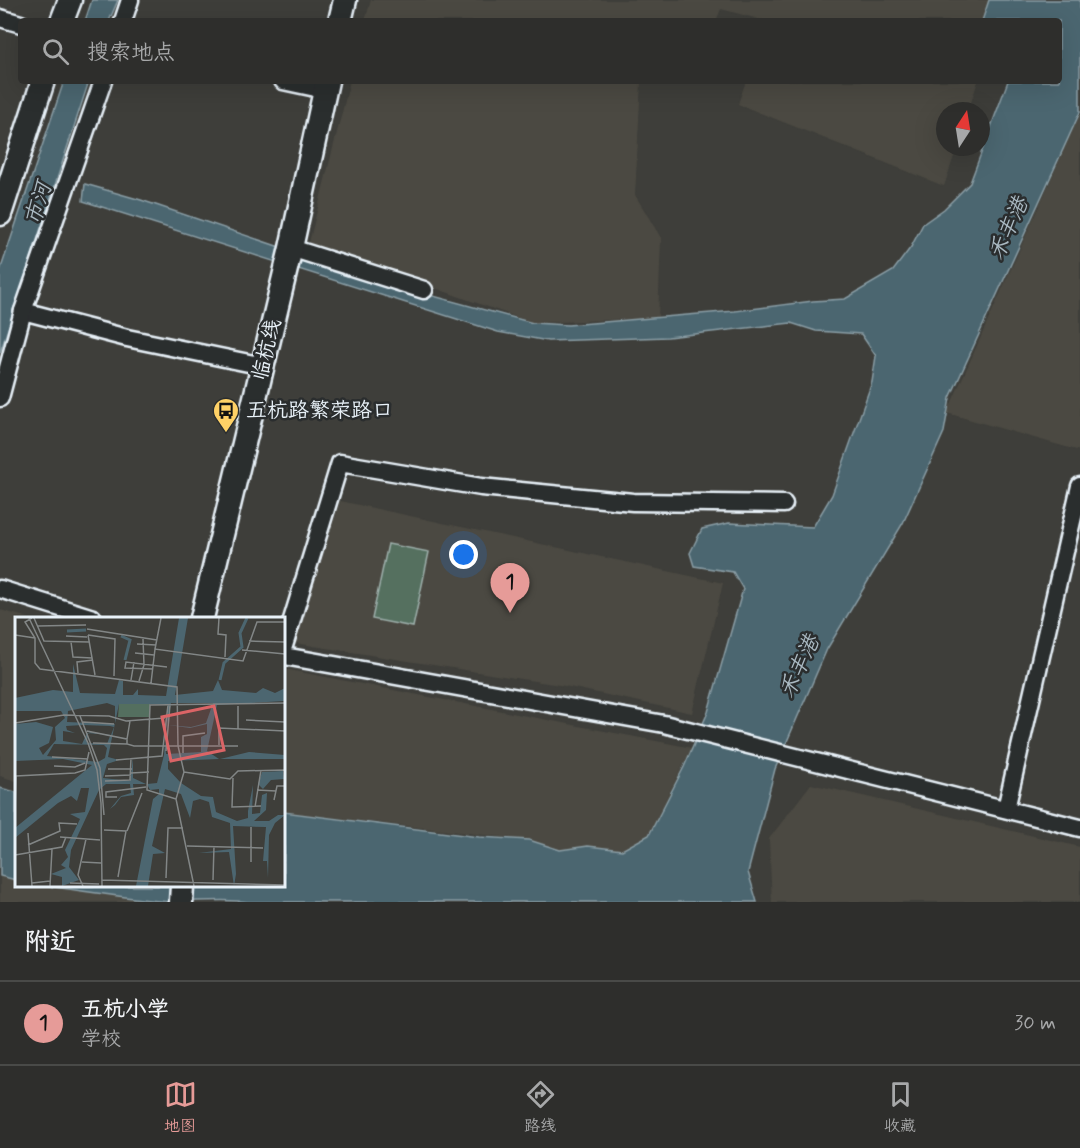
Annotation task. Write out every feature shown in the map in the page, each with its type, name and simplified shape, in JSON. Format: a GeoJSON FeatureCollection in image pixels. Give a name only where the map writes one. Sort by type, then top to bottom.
{"type":"FeatureCollection","features":[{"type":"Feature","properties":{"kind":"street"},"geometry":{"type":"LineString","coordinates":[[63,18],[70,0]]}},
{"type":"Feature","properties":{"kind":"street"},"geometry":{"type":"LineString","coordinates":[[124,18],[130,0]]}},
{"type":"Feature","properties":{"kind":"street"},"geometry":{"type":"LineString","coordinates":[[341,18],[345,0]]}},
{"type":"Feature","properties":{"kind":"street"},"geometry":{"type":"LineString","coordinates":[[0,18],[18,23]]}},
{"type":"Feature","properties":{"kind":"street"},"geometry":{"type":"LineString","coordinates":[[2,202],[42,84]]}},
{"type":"Feature","properties":{"kind":"street"},"geometry":{"type":"LineString","coordinates":[[0,398],[23,311],[102,84]]}},
{"type":"Feature","properties":{"kind":"street"},"geometry":{"type":"LineString","coordinates":[[309,84],[326,86]]}},
{"type":"Feature","properties":{"kind":"street","name":"临杭线"},"geometry":{"type":"LineString","coordinates":[[202,617],[286,270],[326,86]]}},
{"type":"Feature","properties":{"kind":"street"},"geometry":{"type":"LineString","coordinates":[[291,248],[424,290]]}},
{"type":"Feature","properties":{"kind":"street"},"geometry":{"type":"LineString","coordinates":[[23,311],[127,338],[263,366]]}},
{"type":"Feature","properties":{"kind":"street"},"geometry":{"type":"LineString","coordinates":[[285,643],[340,463],[481,487],[633,502],[784,504]]}},
{"type":"Feature","properties":{"kind":"street"},"geometry":{"type":"LineString","coordinates":[[1006,809],[1080,486]]}},
{"type":"Feature","properties":{"kind":"street"},"geometry":{"type":"LineString","coordinates":[[0,589],[90,617]]}},
{"type":"Feature","properties":{"kind":"street"},"geometry":{"type":"LineString","coordinates":[[285,656],[695,731],[1080,828]]}},
{"type":"Feature","properties":{"kind":"street"},"geometry":{"type":"LineString","coordinates":[[181,902],[182,887]]}},
{"type":"Feature","properties":{"kind":"shaded area"},"geometry":{"type":"Polygon","coordinates":[[[371,0],[989,0],[983,18],[755,18],[721,9],[717,18],[366,18],[371,0]]]}},
{"type":"Feature","properties":{"kind":"shaded area"},"geometry":{"type":"Polygon","coordinates":[[[349,84],[641,84],[635,195],[661,238],[658,318],[533,323],[309,243],[349,84]]]}},
{"type":"Feature","properties":{"kind":"shaded area"},"geometry":{"type":"Polygon","coordinates":[[[745,84],[977,84],[971,102],[936,102],[936,156],[954,156],[944,186],[738,104],[745,84]]]}},
{"type":"Feature","properties":{"kind":"shaded area"},"geometry":{"type":"Polygon","coordinates":[[[1080,114],[1080,451],[947,413],[1080,114]]]}},
{"type":"Feature","properties":{"kind":"shaded area"},"geometry":{"type":"Polygon","coordinates":[[[340,501],[723,583],[692,713],[560,685],[295,643],[340,501]]]}},
{"type":"Feature","properties":{"kind":"shaded area"},"geometry":{"type":"Polygon","coordinates":[[[0,610],[25,617],[15,617],[15,781],[0,776],[0,610]]]}},
{"type":"Feature","properties":{"kind":"shaded area"},"geometry":{"type":"Polygon","coordinates":[[[285,669],[692,748],[649,834],[622,850],[588,846],[560,850],[529,840],[285,812],[285,669]]]}},
{"type":"Feature","properties":{"kind":"shaded area"},"geometry":{"type":"Polygon","coordinates":[[[811,784],[1080,847],[1080,902],[772,902],[769,839],[811,784]]]}},
{"type":"Feature","properties":{"kind":"shaded area"},"geometry":{"type":"Polygon","coordinates":[[[0,876],[15,880],[15,887],[54,887],[155,900],[155,902],[0,902],[0,876]]]}},
{"type":"Feature","properties":{"kind":"green space"},"geometry":{"type":"Polygon","coordinates":[[[388,544],[429,552],[413,627],[372,619],[388,544]]]}},
{"type":"Feature","properties":{"kind":"water"},"geometry":{"type":"Polygon","coordinates":[[[92,0],[118,0],[110,18],[86,18],[92,0]]]}},
{"type":"Feature","properties":{"kind":"water","name":"禾丰港"},"geometry":{"type":"Polygon","coordinates":[[[989,0],[1080,0],[1080,112],[950,398],[944,432],[903,523],[827,649],[775,769],[748,872],[757,902],[249,902],[220,900],[171,902],[53,887],[285,887],[285,812],[479,837],[529,840],[560,850],[588,846],[622,850],[649,835],[684,767],[708,712],[743,589],[733,572],[694,566],[690,553],[702,529],[729,523],[813,527],[832,495],[872,382],[876,356],[861,334],[816,331],[791,323],[668,337],[548,341],[498,332],[83,201],[85,184],[141,200],[389,284],[533,323],[568,325],[845,299],[893,271],[911,247],[923,224],[944,209],[970,183],[980,156],[990,156],[990,129],[1007,84],[1062,84],[1062,18],[983,18],[989,0]]]}},
{"type":"Feature","properties":{"kind":"water","name":"市河"},"geometry":{"type":"Polygon","coordinates":[[[63,84],[88,84],[0,353],[0,271],[63,84]]]}},
{"type":"Feature","properties":{"kind":"water"},"geometry":{"type":"Polygon","coordinates":[[[0,788],[15,792],[15,880],[0,876],[0,788]]]}},
{"type":"Feature","properties":{"kind":"place","name":"五杭路繁荣路口"},"geometry":{"type":"Point","coordinates":[226,434]}},
{"type":"Feature","properties":{"kind":"place","name":"五杭小学"},"geometry":{"type":"Point","coordinates":[510,613]}}]}
